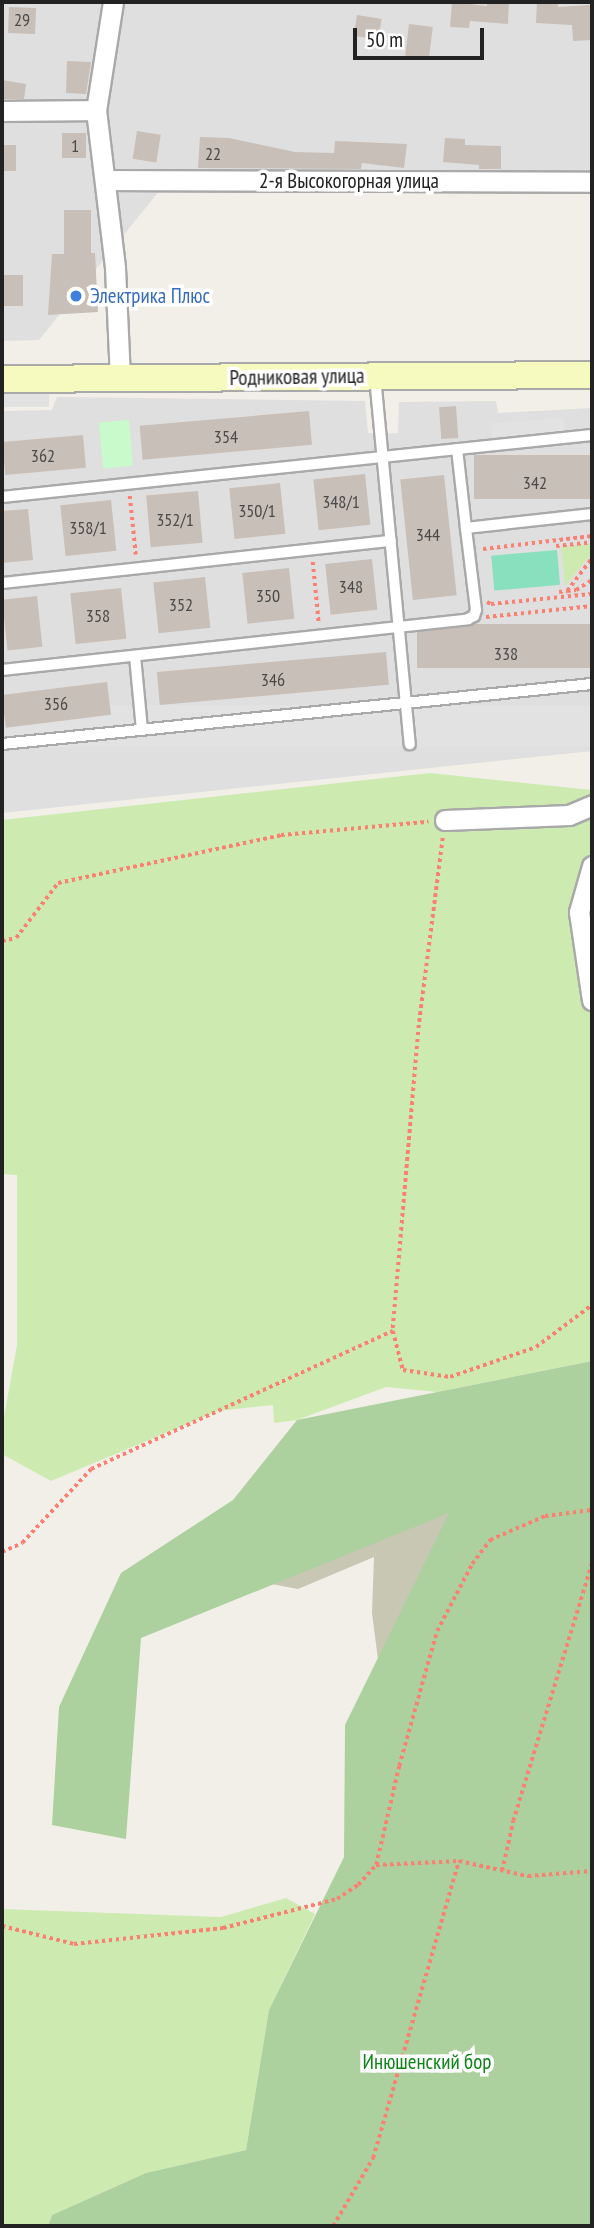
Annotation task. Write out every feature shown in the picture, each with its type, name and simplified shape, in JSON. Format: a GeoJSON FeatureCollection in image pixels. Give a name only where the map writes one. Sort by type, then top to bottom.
{"type":"FeatureCollection","features":[{"type":"Feature","properties":{"kind":"street"},"geometry":{"type":"LineString","coordinates":[[113,2],[96,110],[115,268],[120,379]]}},
{"type":"Feature","properties":{"kind":"street"},"geometry":{"type":"LineString","coordinates":[[2,111],[96,110]]}},
{"type":"Feature","properties":{"kind":"street","name":"2-я Высокогорная улица"},"geometry":{"type":"LineString","coordinates":[[106,180],[592,182]]}},
{"type":"Feature","properties":{"kind":"street","name":"Родниковая улица"},"geometry":{"type":"LineString","coordinates":[[2,379],[592,375]]}},
{"type":"Feature","properties":{"kind":"street"},"geometry":{"type":"LineString","coordinates":[[446,820],[569,816],[592,805]]}},
{"type":"Feature","properties":{"kind":"street"},"geometry":{"type":"LineString","coordinates":[[592,866],[579,912],[592,1000]]}},
{"type":"Feature","properties":{"kind":"lane"},"geometry":{"type":"LineString","coordinates":[[375,376],[410,744]]}},
{"type":"Feature","properties":{"kind":"lane"},"geometry":{"type":"LineString","coordinates":[[2,497],[592,435]]}},
{"type":"Feature","properties":{"kind":"lane"},"geometry":{"type":"LineString","coordinates":[[2,670],[399,627],[474,616],[457,449]]}},
{"type":"Feature","properties":{"kind":"lane"},"geometry":{"type":"LineString","coordinates":[[466,528],[592,514]]}},
{"type":"Feature","properties":{"kind":"lane"},"geometry":{"type":"LineString","coordinates":[[2,583],[391,541]]}},
{"type":"Feature","properties":{"kind":"lane"},"geometry":{"type":"LineString","coordinates":[[135,656],[142,730]]}},
{"type":"Feature","properties":{"kind":"lane"},"geometry":{"type":"LineString","coordinates":[[2,744],[592,684]]}},
{"type":"Feature","properties":{"kind":"path"},"geometry":{"type":"LineString","coordinates":[[128,484],[137,569]]}},
{"type":"Feature","properties":{"kind":"path"},"geometry":{"type":"LineString","coordinates":[[523,533],[524,543]]}},
{"type":"Feature","properties":{"kind":"path"},"geometry":{"type":"LineString","coordinates":[[482,551],[485,547],[592,536]]}},
{"type":"Feature","properties":{"kind":"path"},"geometry":{"type":"LineString","coordinates":[[556,546],[592,542]]}},
{"type":"Feature","properties":{"kind":"path"},"geometry":{"type":"LineString","coordinates":[[312,549],[320,635]]}},
{"type":"Feature","properties":{"kind":"path"},"geometry":{"type":"LineString","coordinates":[[567,591],[592,558]]}},
{"type":"Feature","properties":{"kind":"path"},"geometry":{"type":"LineString","coordinates":[[559,592],[576,590],[592,580]]}},
{"type":"Feature","properties":{"kind":"path"},"geometry":{"type":"LineString","coordinates":[[486,593],[491,604],[592,593]]}},
{"type":"Feature","properties":{"kind":"path"},"geometry":{"type":"LineString","coordinates":[[530,600],[532,612]]}},
{"type":"Feature","properties":{"kind":"path"},"geometry":{"type":"LineString","coordinates":[[474,616],[592,606]]}},
{"type":"Feature","properties":{"kind":"path"},"geometry":{"type":"LineString","coordinates":[[2,941],[16,939],[58,883],[281,835],[446,820],[419,1025],[393,1331],[403,1370],[450,1377],[536,1347],[592,1305]]}},
{"type":"Feature","properties":{"kind":"path"},"geometry":{"type":"LineString","coordinates":[[2,1552],[22,1543],[91,1469],[393,1331]]}},
{"type":"Feature","properties":{"kind":"path"},"geometry":{"type":"LineString","coordinates":[[2,1926],[74,1944],[223,1928],[337,1899],[358,1885],[376,1865],[399,1766],[437,1631],[459,1584],[490,1540],[545,1516],[592,1510]]}},
{"type":"Feature","properties":{"kind":"path"},"geometry":{"type":"LineString","coordinates":[[502,1871],[513,1821],[592,1563]]}},
{"type":"Feature","properties":{"kind":"path"},"geometry":{"type":"LineString","coordinates":[[376,1865],[459,1861],[528,1876],[592,1871]]}},
{"type":"Feature","properties":{"kind":"path"},"geometry":{"type":"LineString","coordinates":[[333,2226],[373,2158],[459,1861]]}},
{"type":"Feature","properties":{"kind":"shaded area"},"geometry":{"type":"Polygon","coordinates":[[[2,2],[592,2],[592,179],[164,185],[39,340],[2,341],[2,2]]]}},
{"type":"Feature","properties":{"kind":"shaded area"},"geometry":{"type":"Polygon","coordinates":[[[2,394],[49,394],[49,407],[2,407],[2,394]]]}},
{"type":"Feature","properties":{"kind":"shaded area"},"geometry":{"type":"Polygon","coordinates":[[[57,397],[365,401],[368,433],[381,434],[398,433],[399,402],[496,401],[498,413],[592,408],[592,751],[2,813],[2,411],[52,410],[57,397]]]}},
{"type":"Feature","properties":{"kind":"shaded area"},"geometry":{"type":"Polygon","coordinates":[[[564,418],[565,432],[492,437],[491,423],[564,418]]]}},
{"type":"Feature","properties":{"kind":"shaded area"},"geometry":{"type":"Polygon","coordinates":[[[2,705],[592,705],[592,747],[2,747],[2,705]]]}},
{"type":"Feature","properties":{"kind":"shaded area"},"geometry":{"type":"Polygon","coordinates":[[[547,1501],[382,1690],[372,1613],[374,1557],[298,1589],[229,1576],[368,1507],[547,1501]]]}},
{"type":"Feature","properties":{"kind":"green space"},"geometry":{"type":"Polygon","coordinates":[[[129,420],[133,466],[103,468],[99,423],[129,420]]]}},
{"type":"Feature","properties":{"kind":"green space"},"geometry":{"type":"Polygon","coordinates":[[[592,544],[592,553],[565,586],[561,547],[592,544]]]}},
{"type":"Feature","properties":{"kind":"green space"},"geometry":{"type":"Polygon","coordinates":[[[557,550],[560,585],[494,591],[491,556],[557,550]]]}},
{"type":"Feature","properties":{"kind":"green space"},"geometry":{"type":"Polygon","coordinates":[[[430,773],[592,790],[592,866],[579,912],[592,1000],[592,1361],[437,1392],[386,1387],[297,1420],[274,1423],[273,1405],[218,1411],[51,1481],[2,1454],[2,1428],[17,1345],[17,1175],[2,1174],[2,820],[430,773]]]}},
{"type":"Feature","properties":{"kind":"green space","name":"Инюшенский бор"},"geometry":{"type":"Polygon","coordinates":[[[592,1361],[592,2226],[48,2226],[52,2215],[146,2173],[246,2150],[269,2010],[344,1857],[345,1725],[449,1513],[141,1638],[126,1839],[52,1825],[59,1707],[121,1573],[233,1500],[297,1420],[592,1361]]]}},
{"type":"Feature","properties":{"kind":"green space"},"geometry":{"type":"Polygon","coordinates":[[[286,1898],[315,1914],[269,2010],[246,2150],[146,2173],[52,2215],[48,2226],[2,2226],[2,1909],[221,1917],[286,1898]]]}},
{"type":"Feature","properties":{"kind":"building"},"geometry":{"type":"Polygon","coordinates":[[[452,2],[487,6],[487,2],[509,2],[508,24],[470,21],[469,28],[450,27],[452,2]]]}},
{"type":"Feature","properties":{"kind":"building"},"geometry":{"type":"Polygon","coordinates":[[[537,2],[558,2],[558,7],[590,5],[592,40],[573,41],[572,25],[536,23],[537,2]]]}},
{"type":"Feature","properties":{"kind":"building"},"geometry":{"type":"Polygon","coordinates":[[[9,7],[36,8],[35,34],[8,33],[9,7]]]}},
{"type":"Feature","properties":{"kind":"building"},"geometry":{"type":"Polygon","coordinates":[[[357,15],[382,19],[378,40],[354,36],[357,15]]]}},
{"type":"Feature","properties":{"kind":"building"},"geometry":{"type":"Polygon","coordinates":[[[409,24],[433,27],[429,59],[405,56],[409,24]]]}},
{"type":"Feature","properties":{"kind":"building"},"geometry":{"type":"Polygon","coordinates":[[[67,61],[91,62],[86,94],[66,93],[67,61]]]}},
{"type":"Feature","properties":{"kind":"building"},"geometry":{"type":"Polygon","coordinates":[[[2,80],[26,84],[24,99],[2,99],[2,80]]]}},
{"type":"Feature","properties":{"kind":"building"},"geometry":{"type":"Polygon","coordinates":[[[137,131],[161,135],[156,162],[133,159],[137,131]]]}},
{"type":"Feature","properties":{"kind":"building"},"geometry":{"type":"Polygon","coordinates":[[[62,133],[86,133],[86,158],[62,158],[62,133]]]}},
{"type":"Feature","properties":{"kind":"building"},"geometry":{"type":"Polygon","coordinates":[[[200,137],[229,138],[295,152],[334,153],[335,141],[407,144],[404,168],[362,163],[361,169],[198,168],[200,137]]]}},
{"type":"Feature","properties":{"kind":"building"},"geometry":{"type":"Polygon","coordinates":[[[445,138],[465,139],[465,145],[501,146],[501,169],[479,169],[479,165],[443,162],[445,138]]]}},
{"type":"Feature","properties":{"kind":"building"},"geometry":{"type":"Polygon","coordinates":[[[2,145],[16,145],[16,171],[2,171],[2,145]]]}},
{"type":"Feature","properties":{"kind":"building"},"geometry":{"type":"Polygon","coordinates":[[[64,210],[91,210],[91,253],[95,253],[98,312],[48,315],[52,254],[64,254],[64,210]]]}},
{"type":"Feature","properties":{"kind":"building"},"geometry":{"type":"Polygon","coordinates":[[[2,275],[23,275],[23,306],[2,306],[2,275]]]}},
{"type":"Feature","properties":{"kind":"building"},"geometry":{"type":"Polygon","coordinates":[[[456,406],[458,438],[441,439],[439,407],[456,406]]]}},
{"type":"Feature","properties":{"kind":"building"},"geometry":{"type":"Polygon","coordinates":[[[309,411],[312,445],[143,460],[140,426],[309,411]]]}},
{"type":"Feature","properties":{"kind":"building"},"geometry":{"type":"Polygon","coordinates":[[[83,435],[86,468],[5,475],[2,442],[83,435]]]}},
{"type":"Feature","properties":{"kind":"building"},"geometry":{"type":"Polygon","coordinates":[[[474,455],[592,455],[592,499],[474,499],[474,455]]]}},
{"type":"Feature","properties":{"kind":"building"},"geometry":{"type":"Polygon","coordinates":[[[365,474],[370,525],[319,530],[313,479],[365,474]]]}},
{"type":"Feature","properties":{"kind":"building"},"geometry":{"type":"Polygon","coordinates":[[[444,475],[457,595],[413,600],[400,480],[444,475]]]}},
{"type":"Feature","properties":{"kind":"building"},"geometry":{"type":"Polygon","coordinates":[[[280,483],[285,534],[235,539],[229,488],[280,483]]]}},
{"type":"Feature","properties":{"kind":"building"},"geometry":{"type":"Polygon","coordinates":[[[198,491],[203,543],[151,547],[146,496],[198,491]]]}},
{"type":"Feature","properties":{"kind":"building"},"geometry":{"type":"Polygon","coordinates":[[[111,500],[116,551],[66,556],[60,505],[111,500]]]}},
{"type":"Feature","properties":{"kind":"building"},"geometry":{"type":"Polygon","coordinates":[[[28,509],[33,560],[2,563],[2,511],[28,509]]]}},
{"type":"Feature","properties":{"kind":"building"},"geometry":{"type":"Polygon","coordinates":[[[372,559],[377,610],[331,615],[325,564],[372,559]]]}},
{"type":"Feature","properties":{"kind":"building"},"geometry":{"type":"Polygon","coordinates":[[[289,568],[294,619],[248,624],[242,573],[289,568]]]}},
{"type":"Feature","properties":{"kind":"building"},"geometry":{"type":"Polygon","coordinates":[[[205,577],[210,628],[159,633],[153,582],[205,577]]]}},
{"type":"Feature","properties":{"kind":"building"},"geometry":{"type":"Polygon","coordinates":[[[121,588],[126,639],[76,644],[70,593],[121,588]]]}},
{"type":"Feature","properties":{"kind":"building"},"geometry":{"type":"Polygon","coordinates":[[[37,596],[42,647],[8,650],[2,600],[37,596]]]}},
{"type":"Feature","properties":{"kind":"building"},"geometry":{"type":"Polygon","coordinates":[[[417,624],[592,624],[592,668],[417,668],[417,624]]]}},
{"type":"Feature","properties":{"kind":"building"},"geometry":{"type":"Polygon","coordinates":[[[386,652],[389,685],[160,705],[157,672],[386,652]]]}},
{"type":"Feature","properties":{"kind":"building"},"geometry":{"type":"Polygon","coordinates":[[[107,682],[111,715],[6,728],[2,695],[107,682]]]}},
{"type":"Feature","properties":{"kind":"place","name":"Электрика Плюс"},"geometry":{"type":"Point","coordinates":[76,296]}}]}
